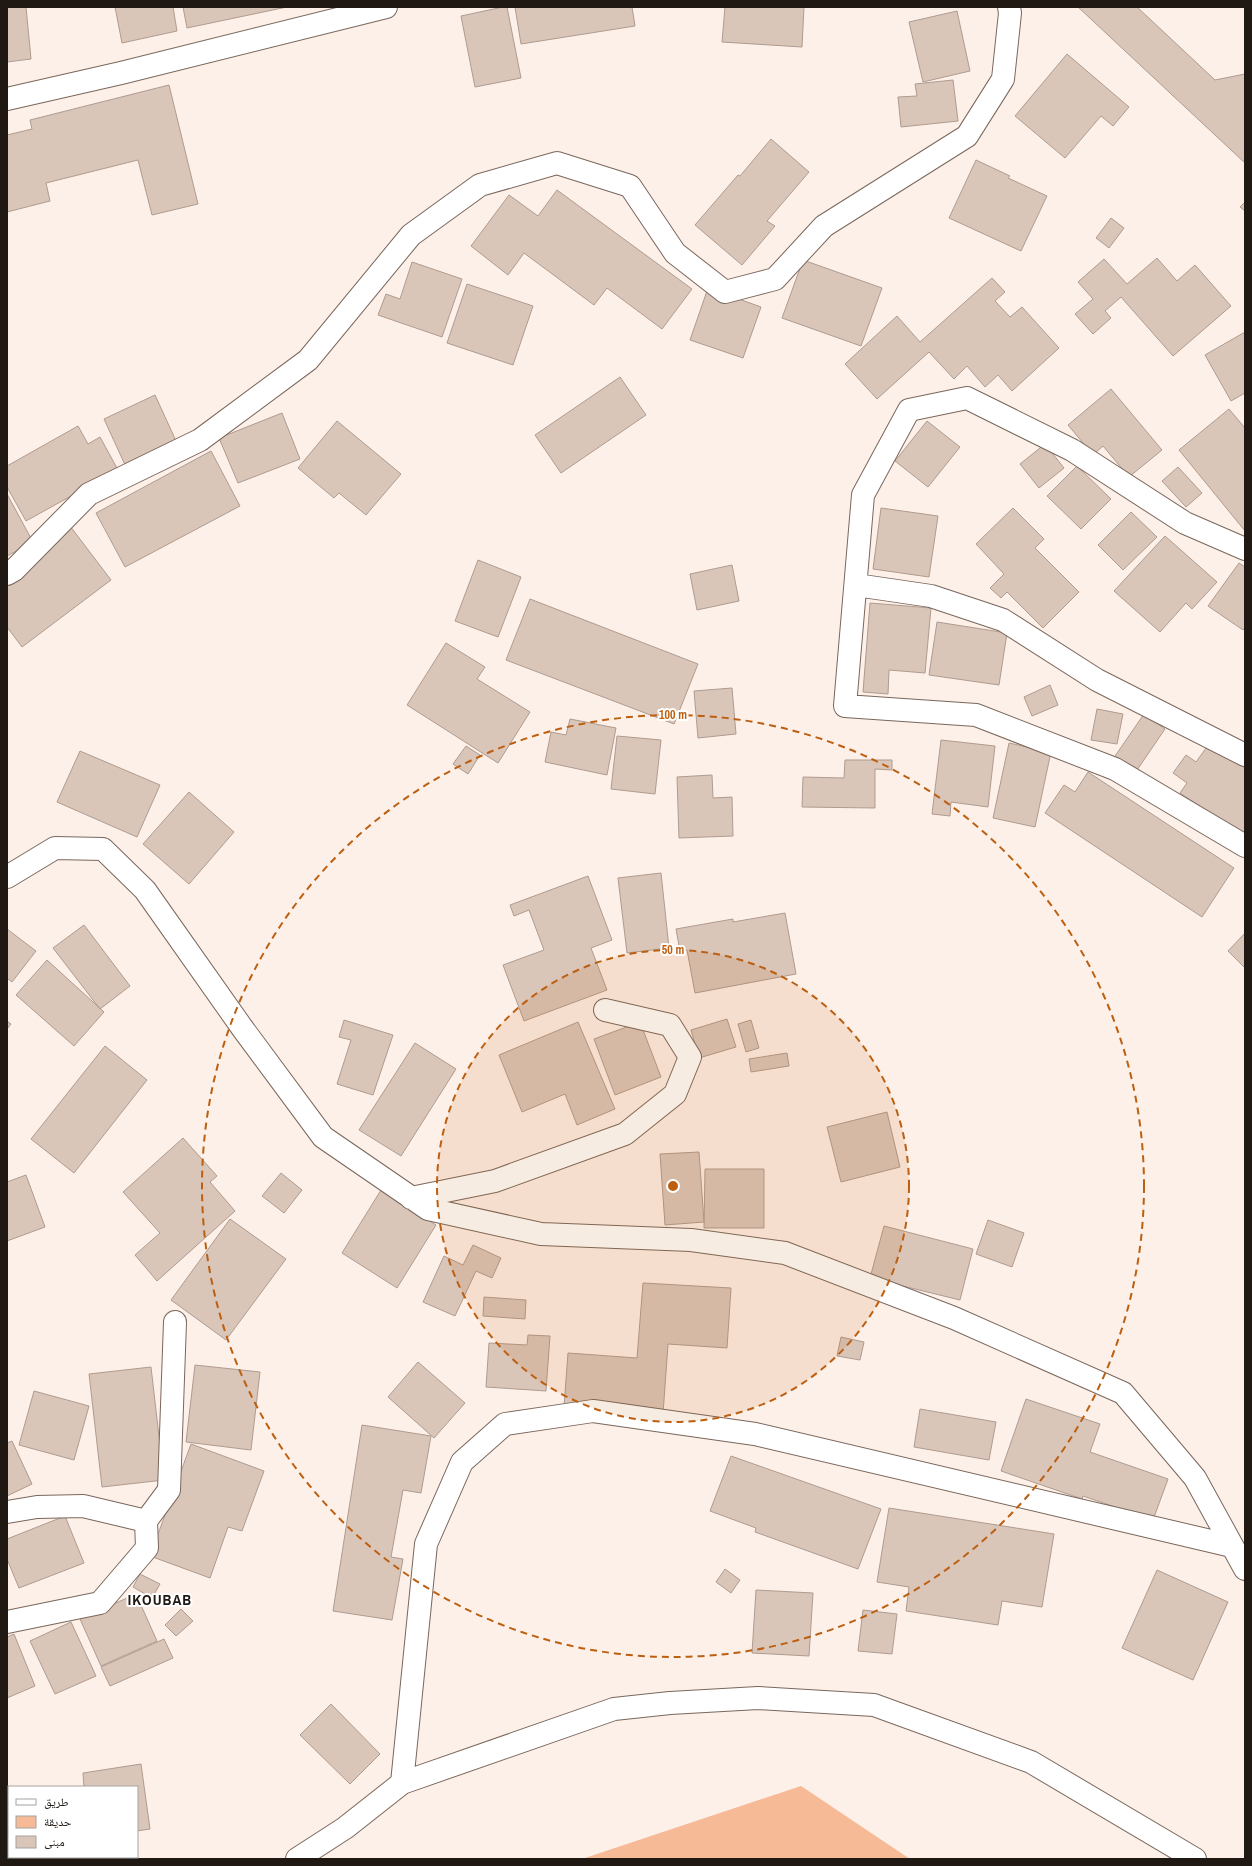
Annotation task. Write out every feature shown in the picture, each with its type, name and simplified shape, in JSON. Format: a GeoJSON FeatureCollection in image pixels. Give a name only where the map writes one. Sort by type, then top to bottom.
{"type":"FeatureCollection","features":[{"type":"Feature","properties":{"kind":"street"},"geometry":{"type":"LineString","coordinates":[[7,99],[136,70],[386,7]]}},
{"type":"Feature","properties":{"kind":"street"},"geometry":{"type":"LineString","coordinates":[[7,574],[14,570],[89,494],[200,440],[308,360],[411,235],[480,185],[557,163],[630,186],[675,253],[725,292],[775,279],[824,226],[967,136],[1003,79],[1010,13],[1009,7]]}},
{"type":"Feature","properties":{"kind":"street"},"geometry":{"type":"LineString","coordinates":[[1245,549],[1185,523],[1072,450],[967,398],[909,410],[863,496],[845,706],[976,715],[1115,769],[1245,846]]}},
{"type":"Feature","properties":{"kind":"street"},"geometry":{"type":"LineString","coordinates":[[856,585],[931,596],[1003,620],[1097,680],[1245,755]]}},
{"type":"Feature","properties":{"kind":"street"},"geometry":{"type":"LineString","coordinates":[[7,876],[55,848],[103,849],[145,890],[243,1029],[323,1136],[428,1209],[541,1234],[691,1240],[785,1253],[954,1318],[1123,1393],[1195,1478],[1245,1569]]}},
{"type":"Feature","properties":{"kind":"street"},"geometry":{"type":"LineString","coordinates":[[411,1198],[494,1181],[625,1134],[675,1094],[690,1057],[670,1025],[606,1010]]}},
{"type":"Feature","properties":{"kind":"street"},"geometry":{"type":"LineString","coordinates":[[7,1622],[100,1603],[147,1548],[146,1521],[169,1490],[175,1322]]}},
{"type":"Feature","properties":{"kind":"street"},"geometry":{"type":"LineString","coordinates":[[402,1783],[426,1544],[462,1462],[505,1424],[593,1411],[755,1434],[1232,1546]]}},
{"type":"Feature","properties":{"kind":"street"},"geometry":{"type":"LineString","coordinates":[[7,1512],[37,1507],[83,1506],[146,1521]]}},
{"type":"Feature","properties":{"kind":"street"},"geometry":{"type":"LineString","coordinates":[[297,1859],[345,1828],[402,1783],[614,1709],[670,1703],[758,1698],[874,1705],[1031,1762],[1195,1859]]}},
{"type":"Feature","properties":{"kind":"green space"},"geometry":{"type":"Polygon","coordinates":[[[801,1786],[910,1859],[582,1859],[801,1786]]]}},
{"type":"Feature","properties":{"kind":"building"},"geometry":{"type":"Polygon","coordinates":[[[7,7],[26,7],[31,59],[7,62],[7,7]]]}},
{"type":"Feature","properties":{"kind":"building"},"geometry":{"type":"Polygon","coordinates":[[[115,7],[173,7],[177,31],[122,43],[115,7]]]}},
{"type":"Feature","properties":{"kind":"building"},"geometry":{"type":"Polygon","coordinates":[[[183,7],[287,7],[187,28],[183,7]]]}},
{"type":"Feature","properties":{"kind":"building"},"geometry":{"type":"Polygon","coordinates":[[[507,7],[521,78],[475,87],[461,16],[507,7]]]}},
{"type":"Feature","properties":{"kind":"building"},"geometry":{"type":"Polygon","coordinates":[[[515,7],[632,7],[635,26],[521,44],[515,7]]]}},
{"type":"Feature","properties":{"kind":"building"},"geometry":{"type":"Polygon","coordinates":[[[725,7],[804,7],[802,47],[722,42],[725,7]]]}},
{"type":"Feature","properties":{"kind":"building"},"geometry":{"type":"Polygon","coordinates":[[[1078,7],[1137,7],[1215,80],[1245,74],[1245,163],[1078,7]]]}},
{"type":"Feature","properties":{"kind":"building"},"geometry":{"type":"Polygon","coordinates":[[[957,11],[970,71],[923,82],[909,22],[957,11]]]}},
{"type":"Feature","properties":{"kind":"building"},"geometry":{"type":"Polygon","coordinates":[[[1067,54],[1129,107],[1113,126],[1101,116],[1065,158],[1015,116],[1067,54]]]}},
{"type":"Feature","properties":{"kind":"building"},"geometry":{"type":"Polygon","coordinates":[[[953,80],[958,121],[901,127],[898,97],[917,96],[915,84],[953,80]]]}},
{"type":"Feature","properties":{"kind":"building"},"geometry":{"type":"Polygon","coordinates":[[[169,85],[198,204],[152,215],[138,160],[46,183],[50,201],[7,212],[7,135],[32,129],[30,120],[169,85]]]}},
{"type":"Feature","properties":{"kind":"building"},"geometry":{"type":"Polygon","coordinates":[[[771,139],[809,172],[767,221],[775,226],[742,265],[695,225],[738,175],[740,176],[771,139]]]}},
{"type":"Feature","properties":{"kind":"building"},"geometry":{"type":"Polygon","coordinates":[[[976,160],[1010,176],[1008,178],[1047,196],[1021,251],[949,218],[976,160]]]}},
{"type":"Feature","properties":{"kind":"building"},"geometry":{"type":"Polygon","coordinates":[[[557,190],[692,289],[662,329],[607,288],[594,305],[524,253],[508,275],[471,246],[509,195],[538,216],[557,190]]]}},
{"type":"Feature","properties":{"kind":"building"},"geometry":{"type":"Polygon","coordinates":[[[1245,202],[1245,211],[1240,207],[1245,202]]]}},
{"type":"Feature","properties":{"kind":"building"},"geometry":{"type":"Polygon","coordinates":[[[1111,218],[1124,228],[1109,248],[1096,238],[1111,218]]]}},
{"type":"Feature","properties":{"kind":"building"},"geometry":{"type":"Polygon","coordinates":[[[1157,258],[1177,281],[1195,265],[1231,306],[1173,356],[1121,297],[1105,311],[1111,318],[1093,334],[1075,314],[1093,299],[1078,282],[1104,259],[1127,284],[1157,258]]]}},
{"type":"Feature","properties":{"kind":"building"},"geometry":{"type":"Polygon","coordinates":[[[803,260],[882,288],[861,346],[782,318],[803,260]]]}},
{"type":"Feature","properties":{"kind":"building"},"geometry":{"type":"Polygon","coordinates":[[[412,262],[462,279],[442,337],[378,315],[386,294],[400,299],[412,262]]]}},
{"type":"Feature","properties":{"kind":"building"},"geometry":{"type":"Polygon","coordinates":[[[992,278],[1005,292],[995,301],[1010,317],[1022,307],[1059,348],[1012,391],[998,375],[985,387],[967,366],[954,379],[929,352],[877,399],[845,364],[897,316],[920,342],[992,278]]]}},
{"type":"Feature","properties":{"kind":"building"},"geometry":{"type":"Polygon","coordinates":[[[467,284],[533,306],[513,365],[447,343],[467,284]]]}},
{"type":"Feature","properties":{"kind":"building"},"geometry":{"type":"Polygon","coordinates":[[[708,288],[761,307],[743,358],[690,340],[708,288]]]}},
{"type":"Feature","properties":{"kind":"building"},"geometry":{"type":"Polygon","coordinates":[[[1245,332],[1245,393],[1231,401],[1205,355],[1245,332]]]}},
{"type":"Feature","properties":{"kind":"building"},"geometry":{"type":"Polygon","coordinates":[[[620,377],[646,415],[561,473],[535,435],[620,377]]]}},
{"type":"Feature","properties":{"kind":"building"},"geometry":{"type":"Polygon","coordinates":[[[1111,389],[1162,450],[1129,477],[1103,446],[1093,455],[1068,425],[1111,389]]]}},
{"type":"Feature","properties":{"kind":"building"},"geometry":{"type":"Polygon","coordinates":[[[155,395],[177,443],[126,467],[104,419],[155,395]]]}},
{"type":"Feature","properties":{"kind":"building"},"geometry":{"type":"Polygon","coordinates":[[[1229,409],[1245,428],[1245,531],[1179,450],[1229,409]]]}},
{"type":"Feature","properties":{"kind":"building"},"geometry":{"type":"Polygon","coordinates":[[[282,413],[300,459],[238,483],[219,438],[282,413]]]}},
{"type":"Feature","properties":{"kind":"building"},"geometry":{"type":"Polygon","coordinates":[[[337,421],[401,474],[366,515],[339,493],[334,498],[298,468],[337,421]]]}},
{"type":"Feature","properties":{"kind":"building"},"geometry":{"type":"Polygon","coordinates":[[[927,421],[960,447],[928,487],[895,461],[927,421]]]}},
{"type":"Feature","properties":{"kind":"building"},"geometry":{"type":"Polygon","coordinates":[[[78,426],[88,444],[100,437],[118,470],[26,521],[7,487],[7,466],[78,426]]]}},
{"type":"Feature","properties":{"kind":"building"},"geometry":{"type":"Polygon","coordinates":[[[1045,444],[1064,468],[1039,488],[1020,464],[1045,444]]]}},
{"type":"Feature","properties":{"kind":"building"},"geometry":{"type":"Polygon","coordinates":[[[211,451],[240,506],[125,567],[96,513],[211,451]]]}},
{"type":"Feature","properties":{"kind":"building"},"geometry":{"type":"Polygon","coordinates":[[[1077,466],[1111,499],[1081,529],[1047,496],[1077,466]]]}},
{"type":"Feature","properties":{"kind":"building"},"geometry":{"type":"Polygon","coordinates":[[[1178,467],[1202,493],[1186,507],[1162,481],[1178,467]]]}},
{"type":"Feature","properties":{"kind":"building"},"geometry":{"type":"Polygon","coordinates":[[[7,494],[33,542],[7,556],[7,494]]]}},
{"type":"Feature","properties":{"kind":"building"},"geometry":{"type":"Polygon","coordinates":[[[881,508],[938,516],[929,577],[873,569],[881,508]]]}},
{"type":"Feature","properties":{"kind":"building"},"geometry":{"type":"Polygon","coordinates":[[[1013,508],[1044,539],[1035,548],[1079,592],[1043,628],[1007,592],[1001,598],[990,588],[1004,574],[976,544],[1013,508]]]}},
{"type":"Feature","properties":{"kind":"building"},"geometry":{"type":"Polygon","coordinates":[[[1131,512],[1157,537],[1123,570],[1098,545],[1131,512]]]}},
{"type":"Feature","properties":{"kind":"building"},"geometry":{"type":"Polygon","coordinates":[[[70,526],[111,580],[22,647],[7,627],[7,583],[70,526]]]}},
{"type":"Feature","properties":{"kind":"building"},"geometry":{"type":"Polygon","coordinates":[[[1165,536],[1217,582],[1192,609],[1186,603],[1160,632],[1114,591],[1165,536]]]}},
{"type":"Feature","properties":{"kind":"building"},"geometry":{"type":"Polygon","coordinates":[[[478,560],[521,577],[498,637],[455,621],[478,560]]]}},
{"type":"Feature","properties":{"kind":"building"},"geometry":{"type":"Polygon","coordinates":[[[1239,563],[1245,567],[1245,627],[1243,630],[1208,606],[1239,563]]]}},
{"type":"Feature","properties":{"kind":"building"},"geometry":{"type":"Polygon","coordinates":[[[732,565],[739,601],[697,610],[690,574],[732,565]]]}},
{"type":"Feature","properties":{"kind":"building"},"geometry":{"type":"Polygon","coordinates":[[[530,599],[698,664],[674,724],[506,660],[530,599]]]}},
{"type":"Feature","properties":{"kind":"building"},"geometry":{"type":"Polygon","coordinates":[[[870,603],[931,608],[925,673],[889,670],[888,694],[863,692],[870,603]]]}},
{"type":"Feature","properties":{"kind":"building"},"geometry":{"type":"Polygon","coordinates":[[[937,622],[1007,633],[999,685],[929,675],[937,622]]]}},
{"type":"Feature","properties":{"kind":"building"},"geometry":{"type":"Polygon","coordinates":[[[446,643],[485,667],[477,679],[530,712],[498,763],[407,705],[446,643]]]}},
{"type":"Feature","properties":{"kind":"building"},"geometry":{"type":"Polygon","coordinates":[[[1050,685],[1058,705],[1032,716],[1024,697],[1050,685]]]}},
{"type":"Feature","properties":{"kind":"building"},"geometry":{"type":"Polygon","coordinates":[[[732,688],[736,734],[698,738],[694,691],[732,688]]]}},
{"type":"Feature","properties":{"kind":"building"},"geometry":{"type":"Polygon","coordinates":[[[1097,709],[1123,714],[1117,744],[1091,740],[1097,709]]]}},
{"type":"Feature","properties":{"kind":"building"},"geometry":{"type":"Polygon","coordinates":[[[1144,714],[1165,729],[1135,773],[1113,759],[1144,714]]]}},
{"type":"Feature","properties":{"kind":"building"},"geometry":{"type":"Polygon","coordinates":[[[570,719],[616,728],[607,775],[545,762],[551,732],[566,735],[570,719]]]}},
{"type":"Feature","properties":{"kind":"building"},"geometry":{"type":"Polygon","coordinates":[[[617,736],[661,740],[655,794],[611,789],[617,736]]]}},
{"type":"Feature","properties":{"kind":"building"},"geometry":{"type":"Polygon","coordinates":[[[941,740],[995,746],[988,807],[951,802],[950,816],[932,814],[941,740]]]}},
{"type":"Feature","properties":{"kind":"building"},"geometry":{"type":"Polygon","coordinates":[[[1009,743],[1051,752],[1035,827],[993,818],[1009,743]]]}},
{"type":"Feature","properties":{"kind":"building"},"geometry":{"type":"Polygon","coordinates":[[[1209,744],[1245,768],[1245,836],[1180,793],[1187,783],[1173,773],[1186,755],[1196,762],[1209,744]]]}},
{"type":"Feature","properties":{"kind":"building"},"geometry":{"type":"Polygon","coordinates":[[[466,746],[480,755],[468,774],[453,764],[466,746]]]}},
{"type":"Feature","properties":{"kind":"building"},"geometry":{"type":"Polygon","coordinates":[[[80,751],[160,785],[137,837],[57,802],[80,751]]]}},
{"type":"Feature","properties":{"kind":"building"},"geometry":{"type":"Polygon","coordinates":[[[845,760],[892,760],[892,770],[875,769],[875,808],[802,807],[803,777],[844,778],[845,760]]]}},
{"type":"Feature","properties":{"kind":"building"},"geometry":{"type":"Polygon","coordinates":[[[1088,772],[1234,868],[1202,917],[1045,813],[1064,785],[1075,792],[1088,772]]]}},
{"type":"Feature","properties":{"kind":"building"},"geometry":{"type":"Polygon","coordinates":[[[712,775],[713,798],[732,797],[733,836],[679,838],[677,777],[712,775]]]}},
{"type":"Feature","properties":{"kind":"building"},"geometry":{"type":"Polygon","coordinates":[[[189,792],[234,832],[189,884],[143,844],[189,792]]]}},
{"type":"Feature","properties":{"kind":"building"},"geometry":{"type":"Polygon","coordinates":[[[661,873],[669,948],[627,953],[618,878],[661,873]]]}},
{"type":"Feature","properties":{"kind":"building"},"geometry":{"type":"Polygon","coordinates":[[[588,876],[612,940],[591,948],[607,990],[524,1021],[503,965],[544,950],[529,910],[514,916],[510,905],[588,876]]]}},
{"type":"Feature","properties":{"kind":"building"},"geometry":{"type":"Polygon","coordinates":[[[785,913],[796,974],[695,993],[687,950],[680,951],[676,929],[733,919],[733,922],[785,913]]]}},
{"type":"Feature","properties":{"kind":"building"},"geometry":{"type":"Polygon","coordinates":[[[84,925],[130,986],[100,1009],[53,948],[84,925]]]}},
{"type":"Feature","properties":{"kind":"building"},"geometry":{"type":"Polygon","coordinates":[[[7,929],[36,951],[12,982],[7,978],[7,929]]]}},
{"type":"Feature","properties":{"kind":"building"},"geometry":{"type":"Polygon","coordinates":[[[1245,933],[1245,968],[1228,951],[1245,933]]]}},
{"type":"Feature","properties":{"kind":"building"},"geometry":{"type":"Polygon","coordinates":[[[47,960],[104,1012],[74,1046],[16,995],[47,960]]]}},
{"type":"Feature","properties":{"kind":"building"},"geometry":{"type":"Polygon","coordinates":[[[727,1019],[736,1047],[699,1058],[691,1030],[727,1019]]]}},
{"type":"Feature","properties":{"kind":"building"},"geometry":{"type":"Polygon","coordinates":[[[344,1020],[393,1035],[373,1095],[337,1084],[351,1040],[339,1037],[344,1020]]]}},
{"type":"Feature","properties":{"kind":"building"},"geometry":{"type":"Polygon","coordinates":[[[751,1020],[759,1048],[746,1052],[738,1024],[751,1020]]]}},
{"type":"Feature","properties":{"kind":"building"},"geometry":{"type":"Polygon","coordinates":[[[7,1021],[11,1024],[7,1029],[7,1021]]]}},
{"type":"Feature","properties":{"kind":"building"},"geometry":{"type":"Polygon","coordinates":[[[578,1022],[615,1109],[577,1125],[565,1094],[522,1112],[499,1055],[578,1022]]]}},
{"type":"Feature","properties":{"kind":"building"},"geometry":{"type":"Polygon","coordinates":[[[640,1022],[661,1077],[615,1095],[594,1039],[640,1022]]]}},
{"type":"Feature","properties":{"kind":"building"},"geometry":{"type":"Polygon","coordinates":[[[415,1043],[456,1069],[401,1156],[359,1130],[415,1043]]]}},
{"type":"Feature","properties":{"kind":"building"},"geometry":{"type":"Polygon","coordinates":[[[105,1046],[147,1080],[74,1173],[31,1139],[105,1046]]]}},
{"type":"Feature","properties":{"kind":"building"},"geometry":{"type":"Polygon","coordinates":[[[787,1053],[789,1066],[751,1072],[749,1059],[787,1053]]]}},
{"type":"Feature","properties":{"kind":"building"},"geometry":{"type":"Polygon","coordinates":[[[887,1112],[900,1167],[841,1182],[827,1127],[887,1112]]]}},
{"type":"Feature","properties":{"kind":"building"},"geometry":{"type":"Polygon","coordinates":[[[183,1138],[217,1176],[210,1182],[235,1211],[157,1281],[135,1255],[160,1233],[123,1192],[183,1138]]]}},
{"type":"Feature","properties":{"kind":"building"},"geometry":{"type":"Polygon","coordinates":[[[699,1152],[704,1222],[665,1225],[660,1154],[699,1152]]]}},
{"type":"Feature","properties":{"kind":"building"},"geometry":{"type":"Polygon","coordinates":[[[705,1169],[764,1169],[764,1228],[704,1228],[705,1169]]]}},
{"type":"Feature","properties":{"kind":"building"},"geometry":{"type":"Polygon","coordinates":[[[281,1173],[302,1190],[284,1213],[262,1196],[281,1173]]]}},
{"type":"Feature","properties":{"kind":"building"},"geometry":{"type":"Polygon","coordinates":[[[26,1175],[45,1227],[7,1241],[7,1182],[26,1175]]]}},
{"type":"Feature","properties":{"kind":"building"},"geometry":{"type":"Polygon","coordinates":[[[381,1190],[436,1225],[397,1288],[342,1253],[381,1190]]]}},
{"type":"Feature","properties":{"kind":"building"},"geometry":{"type":"Polygon","coordinates":[[[230,1219],[286,1259],[226,1340],[171,1300],[230,1219]]]}},
{"type":"Feature","properties":{"kind":"building"},"geometry":{"type":"Polygon","coordinates":[[[988,1220],[1024,1233],[1012,1267],[976,1254],[988,1220]]]}},
{"type":"Feature","properties":{"kind":"building"},"geometry":{"type":"Polygon","coordinates":[[[884,1226],[973,1249],[960,1300],[870,1278],[884,1226]]]}},
{"type":"Feature","properties":{"kind":"building"},"geometry":{"type":"Polygon","coordinates":[[[473,1245],[501,1258],[492,1278],[476,1271],[455,1316],[423,1302],[444,1256],[463,1265],[473,1245]]]}},
{"type":"Feature","properties":{"kind":"building"},"geometry":{"type":"Polygon","coordinates":[[[643,1283],[731,1288],[727,1348],[668,1344],[663,1414],[564,1407],[568,1353],[637,1358],[643,1283]]]}},
{"type":"Feature","properties":{"kind":"building"},"geometry":{"type":"Polygon","coordinates":[[[484,1297],[526,1300],[525,1319],[483,1316],[484,1297]]]}},
{"type":"Feature","properties":{"kind":"building"},"geometry":{"type":"Polygon","coordinates":[[[528,1335],[550,1336],[546,1391],[486,1387],[489,1343],[527,1345],[528,1335]]]}},
{"type":"Feature","properties":{"kind":"building"},"geometry":{"type":"Polygon","coordinates":[[[841,1337],[864,1342],[860,1360],[837,1356],[841,1337]]]}},
{"type":"Feature","properties":{"kind":"building"},"geometry":{"type":"Polygon","coordinates":[[[418,1362],[465,1403],[434,1438],[388,1397],[418,1362]]]}},
{"type":"Feature","properties":{"kind":"building"},"geometry":{"type":"Polygon","coordinates":[[[195,1365],[260,1372],[251,1450],[186,1442],[195,1365]]]}},
{"type":"Feature","properties":{"kind":"building"},"geometry":{"type":"Polygon","coordinates":[[[151,1367],[164,1480],[102,1487],[89,1374],[151,1367]]]}},
{"type":"Feature","properties":{"kind":"building"},"geometry":{"type":"Polygon","coordinates":[[[34,1391],[89,1406],[74,1460],[19,1445],[34,1391]]]}},
{"type":"Feature","properties":{"kind":"building"},"geometry":{"type":"Polygon","coordinates":[[[1026,1399],[1100,1424],[1090,1452],[1168,1479],[1153,1520],[1083,1496],[1082,1499],[1001,1471],[1026,1399]]]}},
{"type":"Feature","properties":{"kind":"building"},"geometry":{"type":"Polygon","coordinates":[[[920,1409],[996,1422],[989,1460],[914,1447],[920,1409]]]}},
{"type":"Feature","properties":{"kind":"building"},"geometry":{"type":"Polygon","coordinates":[[[362,1425],[431,1436],[421,1493],[403,1490],[391,1557],[403,1559],[392,1620],[333,1611],[362,1425]]]}},
{"type":"Feature","properties":{"kind":"building"},"geometry":{"type":"Polygon","coordinates":[[[12,1441],[32,1484],[7,1496],[7,1443],[12,1441]]]}},
{"type":"Feature","properties":{"kind":"building"},"geometry":{"type":"Polygon","coordinates":[[[191,1444],[264,1471],[242,1531],[228,1527],[210,1578],[150,1556],[191,1444]]]}},
{"type":"Feature","properties":{"kind":"building"},"geometry":{"type":"Polygon","coordinates":[[[731,1456],[881,1509],[858,1569],[755,1532],[756,1528],[710,1511],[731,1456]]]}},
{"type":"Feature","properties":{"kind":"building"},"geometry":{"type":"Polygon","coordinates":[[[889,1508],[1054,1534],[1042,1607],[1002,1601],[998,1625],[906,1611],[909,1587],[877,1582],[889,1508]]]}},
{"type":"Feature","properties":{"kind":"building"},"geometry":{"type":"Polygon","coordinates":[[[65,1516],[84,1563],[19,1588],[7,1559],[7,1539],[65,1516]]]}},
{"type":"Feature","properties":{"kind":"building"},"geometry":{"type":"Polygon","coordinates":[[[725,1569],[740,1580],[731,1593],[716,1582],[725,1569]]]}},
{"type":"Feature","properties":{"kind":"building"},"geometry":{"type":"Polygon","coordinates":[[[1157,1570],[1228,1602],[1193,1680],[1122,1648],[1157,1570]]]}},
{"type":"Feature","properties":{"kind":"building"},"geometry":{"type":"Polygon","coordinates":[[[140,1574],[160,1584],[152,1598],[133,1587],[140,1574]]]}},
{"type":"Feature","properties":{"kind":"building"},"geometry":{"type":"Polygon","coordinates":[[[756,1590],[813,1593],[809,1656],[752,1653],[756,1590]]]}},
{"type":"Feature","properties":{"kind":"building"},"geometry":{"type":"Polygon","coordinates":[[[136,1594],[157,1641],[101,1666],[80,1619],[136,1594]]]}},
{"type":"Feature","properties":{"kind":"building"},"geometry":{"type":"Polygon","coordinates":[[[181,1609],[193,1621],[176,1636],[165,1625],[181,1609]]]}},
{"type":"Feature","properties":{"kind":"building"},"geometry":{"type":"Polygon","coordinates":[[[863,1610],[897,1614],[892,1654],[858,1651],[863,1610]]]}},
{"type":"Feature","properties":{"kind":"building"},"geometry":{"type":"Polygon","coordinates":[[[71,1622],[96,1676],[55,1694],[30,1641],[71,1622]]]}},
{"type":"Feature","properties":{"kind":"building"},"geometry":{"type":"Polygon","coordinates":[[[14,1634],[35,1686],[7,1698],[7,1637],[14,1634]]]}},
{"type":"Feature","properties":{"kind":"building"},"geometry":{"type":"Polygon","coordinates":[[[164,1639],[173,1658],[110,1686],[101,1667],[164,1639]]]}},
{"type":"Feature","properties":{"kind":"building"},"geometry":{"type":"Polygon","coordinates":[[[331,1704],[380,1754],[350,1784],[300,1735],[331,1704]]]}},
{"type":"Feature","properties":{"kind":"building"},"geometry":{"type":"Polygon","coordinates":[[[141,1764],[150,1829],[138,1831],[138,1786],[84,1786],[83,1773],[141,1764]]]}},
{"type":"Feature","properties":{"kind":"district","name":"IKOUBAB"},"geometry":{"type":"Point","coordinates":[160,1599]}}]}
